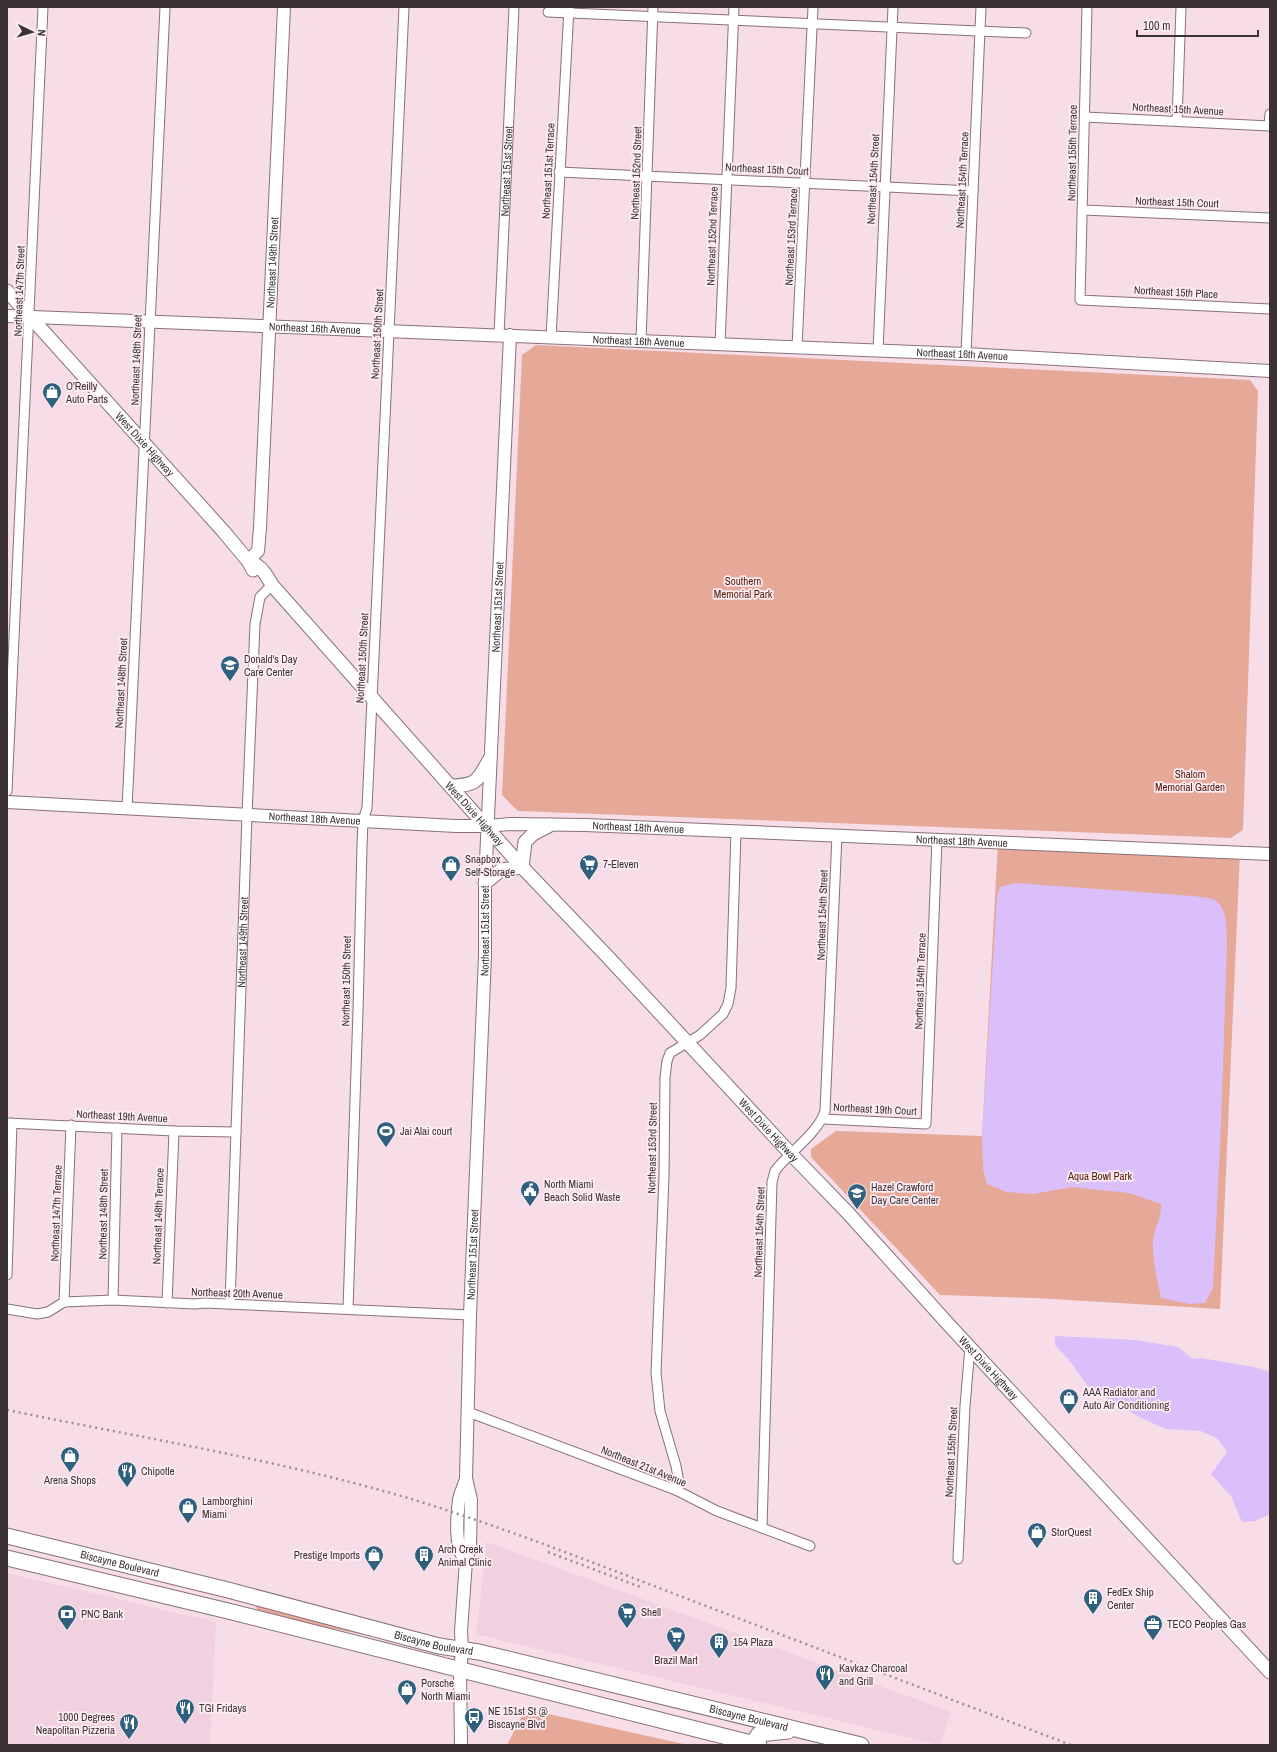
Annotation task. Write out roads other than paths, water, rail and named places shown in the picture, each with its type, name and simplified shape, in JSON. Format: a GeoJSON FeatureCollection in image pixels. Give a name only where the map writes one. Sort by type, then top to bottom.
{"type":"FeatureCollection","features":[{"type":"Feature","properties":{"kind":"main road","name":"West Dixie Highway"},"geometry":{"type":"LineString","coordinates":[[7,292],[249,562],[255,564],[264,572],[271,585],[488,826],[522,866],[848,1213],[1270,1672]]}},
{"type":"Feature","properties":{"kind":"main road"},"geometry":{"type":"LineString","coordinates":[[452,786],[474,783],[478,780],[490,759]]}},
{"type":"Feature","properties":{"kind":"main road"},"geometry":{"type":"LineString","coordinates":[[485,883],[501,870],[522,866],[525,842],[533,834],[550,825]]}},
{"type":"Feature","properties":{"kind":"main road","name":"Biscayne Boulevard"},"geometry":{"type":"LineString","coordinates":[[7,1536],[228,1590],[462,1650],[479,1652],[861,1745]]}},
{"type":"Feature","properties":{"kind":"main road"},"geometry":{"type":"LineString","coordinates":[[7,1548],[47,1546]]}},
{"type":"Feature","properties":{"kind":"main road","name":"Biscayne Boulevard"},"geometry":{"type":"LineString","coordinates":[[7,1558],[224,1610],[460,1671],[756,1744]]}},
{"type":"Feature","properties":{"kind":"main road"},"geometry":{"type":"LineString","coordinates":[[224,1610],[228,1590]]}},
{"type":"Feature","properties":{"kind":"main road"},"geometry":{"type":"LineString","coordinates":[[756,1744],[759,1734],[801,1730]]}},
{"type":"Feature","properties":{"kind":"street","name":"Northeast 147th Street"},"geometry":{"type":"LineString","coordinates":[[7,791],[30,318],[43,7]]}},
{"type":"Feature","properties":{"kind":"street","name":"Northeast 148th Street"},"geometry":{"type":"LineString","coordinates":[[127,809],[165,7]]}},
{"type":"Feature","properties":{"kind":"street","name":"Northeast 149th Street"},"geometry":{"type":"LineString","coordinates":[[249,562],[258,551],[260,528],[284,7]]}},
{"type":"Feature","properties":{"kind":"street","name":"Northeast 150th Street"},"geometry":{"type":"LineString","coordinates":[[348,1309],[363,820],[367,808],[373,698],[404,7]]}},
{"type":"Feature","properties":{"kind":"street","name":"Northeast 151st Street"},"geometry":{"type":"LineString","coordinates":[[460,1745],[461,1631],[466,1561],[461,1556],[458,1543],[459,1499],[466,1478],[470,1315],[485,956],[485,883],[514,7]]}},
{"type":"Feature","properties":{"kind":"street","name":"Northeast 152nd Street"},"geometry":{"type":"LineString","coordinates":[[641,341],[653,7]]}},
{"type":"Feature","properties":{"kind":"street","name":"Northeast 152nd Terrace"},"geometry":{"type":"LineString","coordinates":[[720,345],[734,7]]}},
{"type":"Feature","properties":{"kind":"street","name":"Northeast 153rd Terrace"},"geometry":{"type":"LineString","coordinates":[[797,347],[806,183],[813,7]]}},
{"type":"Feature","properties":{"kind":"street","name":"Northeast 154th Street"},"geometry":{"type":"LineString","coordinates":[[878,351],[894,7]]}},
{"type":"Feature","properties":{"kind":"street","name":"Northeast 154th Terrace"},"geometry":{"type":"LineString","coordinates":[[966,354],[981,7]]}},
{"type":"Feature","properties":{"kind":"street","name":"Northeast 155th Terrace"},"geometry":{"type":"LineString","coordinates":[[1080,300],[1087,7]]}},
{"type":"Feature","properties":{"kind":"street"},"geometry":{"type":"LineString","coordinates":[[1177,121],[1181,7]]}},
{"type":"Feature","properties":{"kind":"street"},"geometry":{"type":"LineString","coordinates":[[548,12],[569,10],[653,17],[1026,33]]}},
{"type":"Feature","properties":{"kind":"street","name":"Northeast 151st Terrace"},"geometry":{"type":"LineString","coordinates":[[551,337],[569,10]]}},
{"type":"Feature","properties":{"kind":"street"},"geometry":{"type":"LineString","coordinates":[[1270,114],[1270,126]]}},
{"type":"Feature","properties":{"kind":"street","name":"Northeast 15th Avenue"},"geometry":{"type":"LineString","coordinates":[[1085,117],[1270,126]]}},
{"type":"Feature","properties":{"kind":"street","name":"Northeast 15th Court"},"geometry":{"type":"LineString","coordinates":[[559,172],[973,191]]}},
{"type":"Feature","properties":{"kind":"street","name":"Northeast 15th Court"},"geometry":{"type":"LineString","coordinates":[[1083,210],[1270,218]]}},
{"type":"Feature","properties":{"kind":"street","name":"Northeast 15th Place"},"geometry":{"type":"LineString","coordinates":[[1080,300],[1270,309]]}},
{"type":"Feature","properties":{"kind":"street","name":"Northeast 16th Avenue"},"geometry":{"type":"LineString","coordinates":[[7,316],[966,354],[1270,371]]}},
{"type":"Feature","properties":{"kind":"street","name":"Northeast 149th Street"},"geometry":{"type":"LineString","coordinates":[[230,1304],[247,815],[256,624],[260,597],[271,585]]}},
{"type":"Feature","properties":{"kind":"street","name":"Northeast 18th Avenue"},"geometry":{"type":"LineString","coordinates":[[7,802],[488,826],[511,824],[550,825],[937,839],[1270,854]]}},
{"type":"Feature","properties":{"kind":"street","name":"Northeast 153rd Street"},"geometry":{"type":"LineString","coordinates":[[676,1490],[679,1483],[676,1466],[660,1411],[657,1392],[665,1078],[670,1053],[700,1035],[723,1014],[728,1004],[731,988],[736,832]]}},
{"type":"Feature","properties":{"kind":"street","name":"Northeast 154th Street"},"geometry":{"type":"LineString","coordinates":[[762,1528],[771,1189],[775,1172],[790,1153],[823,1119],[826,1106],[837,836]]}},
{"type":"Feature","properties":{"kind":"street","name":"Northeast 154th Terrace"},"geometry":{"type":"LineString","coordinates":[[926,1124],[937,839]]}},
{"type":"Feature","properties":{"kind":"street","name":"Northeast 19th Court"},"geometry":{"type":"LineString","coordinates":[[823,1119],[926,1124]]}},
{"type":"Feature","properties":{"kind":"street"},"geometry":{"type":"LineString","coordinates":[[7,1274],[10,1123]]}},
{"type":"Feature","properties":{"kind":"street","name":"Northeast 19th Avenue"},"geometry":{"type":"LineString","coordinates":[[10,1123],[174,1131],[236,1132]]}},
{"type":"Feature","properties":{"kind":"street","name":"Northeast 147th Terrace"},"geometry":{"type":"LineString","coordinates":[[64,1302],[71,1125]]}},
{"type":"Feature","properties":{"kind":"street","name":"Northeast 148th Street"},"geometry":{"type":"LineString","coordinates":[[113,1300],[117,1128]]}},
{"type":"Feature","properties":{"kind":"street","name":"Northeast 148th Terrace"},"geometry":{"type":"LineString","coordinates":[[167,1303],[174,1131]]}},
{"type":"Feature","properties":{"kind":"street","name":"Northeast 20th Avenue"},"geometry":{"type":"LineString","coordinates":[[7,1309],[37,1314],[48,1312],[64,1302],[113,1300],[470,1315]]}},
{"type":"Feature","properties":{"kind":"street","name":"Northeast 155th Street"},"geometry":{"type":"LineString","coordinates":[[958,1559],[965,1406],[970,1347]]}},
{"type":"Feature","properties":{"kind":"street","name":"Northeast 21st Avenue"},"geometry":{"type":"LineString","coordinates":[[468,1412],[676,1490],[717,1511],[810,1546]]}},
{"type":"Feature","properties":{"kind":"railway"},"geometry":{"type":"LineString","coordinates":[[7,1410],[266,1462],[418,1501],[556,1549],[1071,1745]]}},
{"type":"Feature","properties":{"kind":"railway"},"geometry":{"type":"LineString","coordinates":[[548,1552],[643,1588]]}},
{"type":"Feature","properties":{"kind":"place","name":"O'Reilly Auto Parts"},"geometry":{"type":"Point","coordinates":[52,409]}},
{"type":"Feature","properties":{"kind":"place","name":"Donald's Day Care Center"},"geometry":{"type":"Point","coordinates":[230,682]}},
{"type":"Feature","properties":{"kind":"place","name":"7-Eleven"},"geometry":{"type":"Point","coordinates":[589,881]}},
{"type":"Feature","properties":{"kind":"place","name":"Snapbox Self-Storage"},"geometry":{"type":"Point","coordinates":[451,882]}},
{"type":"Feature","properties":{"kind":"place","name":"Jai Alai court"},"geometry":{"type":"Point","coordinates":[386,1148]}},
{"type":"Feature","properties":{"kind":"place","name":"North Miami Beach Solid Waste"},"geometry":{"type":"Point","coordinates":[530,1207]}},
{"type":"Feature","properties":{"kind":"place","name":"Hazel Crawford Day Care Center"},"geometry":{"type":"Point","coordinates":[857,1210]}},
{"type":"Feature","properties":{"kind":"place","name":"AAA Radiator and Auto Air Conditioning"},"geometry":{"type":"Point","coordinates":[1069,1415]}},
{"type":"Feature","properties":{"kind":"place","name":"Arena Shops"},"geometry":{"type":"Point","coordinates":[70,1473]}},
{"type":"Feature","properties":{"kind":"place","name":"Chipotle"},"geometry":{"type":"Point","coordinates":[127,1488]}},
{"type":"Feature","properties":{"kind":"place","name":"Lamborghini Miami"},"geometry":{"type":"Point","coordinates":[188,1524]}},
{"type":"Feature","properties":{"kind":"place","name":"StorQuest"},"geometry":{"type":"Point","coordinates":[1037,1549]}},
{"type":"Feature","properties":{"kind":"place","name":"Prestige Imports"},"geometry":{"type":"Point","coordinates":[374,1572]}},
{"type":"Feature","properties":{"kind":"place","name":"Arch Creek Animal Clinic"},"geometry":{"type":"Point","coordinates":[424,1572]}},
{"type":"Feature","properties":{"kind":"place","name":"FedEx Ship Center"},"geometry":{"type":"Point","coordinates":[1093,1615]}},
{"type":"Feature","properties":{"kind":"place","name":"Shell"},"geometry":{"type":"Point","coordinates":[627,1629]}},
{"type":"Feature","properties":{"kind":"place","name":"PNC Bank"},"geometry":{"type":"Point","coordinates":[67,1631]}},
{"type":"Feature","properties":{"kind":"place","name":"TECO Peoples Gas"},"geometry":{"type":"Point","coordinates":[1153,1641]}},
{"type":"Feature","properties":{"kind":"place","name":"Brazil Mart"},"geometry":{"type":"Point","coordinates":[676,1653]}},
{"type":"Feature","properties":{"kind":"place","name":"154 Plaza"},"geometry":{"type":"Point","coordinates":[719,1659]}},
{"type":"Feature","properties":{"kind":"place","name":"Kavkaz Charcoal and Grill"},"geometry":{"type":"Point","coordinates":[825,1691]}},
{"type":"Feature","properties":{"kind":"place","name":"Porsche North Miami"},"geometry":{"type":"Point","coordinates":[407,1706]}},
{"type":"Feature","properties":{"kind":"place","name":"TGI Fridays"},"geometry":{"type":"Point","coordinates":[185,1725]}},
{"type":"Feature","properties":{"kind":"place","name":"NE 151st St @ Biscayne Blvd"},"geometry":{"type":"Point","coordinates":[474,1734]}},
{"type":"Feature","properties":{"kind":"place","name":"1000 Degrees Neapolitan Pizzeria"},"geometry":{"type":"Point","coordinates":[129,1740]}},
{"type":"Feature","properties":{"kind":"park label","name":"Southern Memorial Park"},"geometry":{"type":"Point","coordinates":[743,587]}},
{"type":"Feature","properties":{"kind":"park label","name":"Shalom Memorial Garden"},"geometry":{"type":"Point","coordinates":[1190,780]}},
{"type":"Feature","properties":{"kind":"park label","name":"Aqua Bowl Park"},"geometry":{"type":"Point","coordinates":[1100,1176]}}]}
